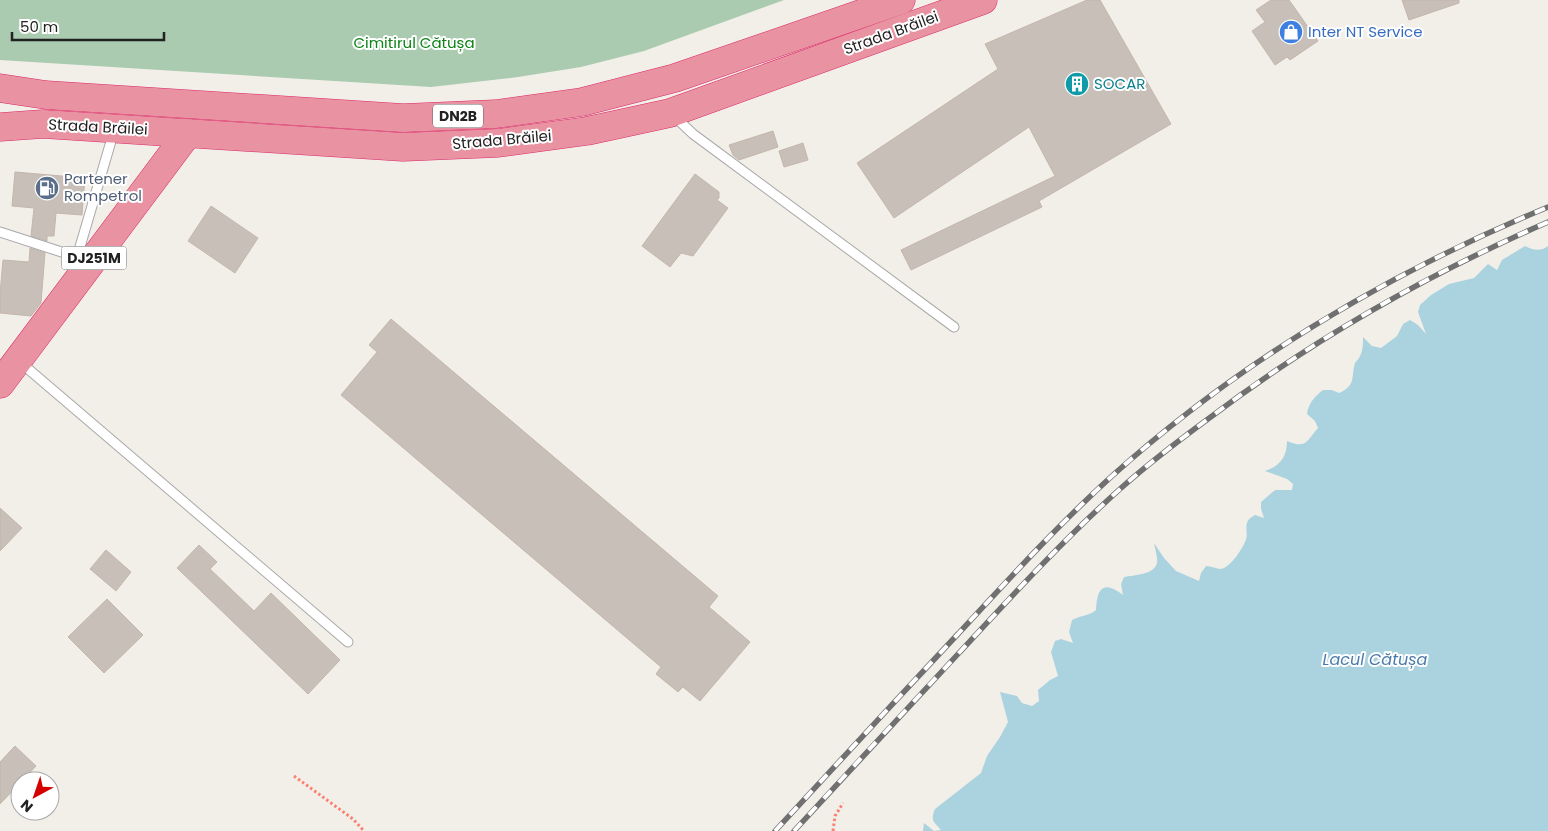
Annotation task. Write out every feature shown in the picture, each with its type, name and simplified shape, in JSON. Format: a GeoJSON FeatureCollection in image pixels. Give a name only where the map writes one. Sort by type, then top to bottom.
{"type":"FeatureCollection","features":[{"type":"Feature","properties":{"kind":"highway","name":"Strada Brăilei"},"geometry":{"type":"LineString","coordinates":[[0,88],[46,95],[403,118],[496,114],[582,102],[674,78],[901,0]]}},
{"type":"Feature","properties":{"kind":"highway","name":"Strada Brăilei"},"geometry":{"type":"LineString","coordinates":[[0,127],[43,124],[403,148],[507,141],[587,131],[670,113],[983,0]]}},
{"type":"Feature","properties":{"kind":"highway","name":"DJ251M"},"geometry":{"type":"LineString","coordinates":[[0,384],[18,360],[81,263],[188,133]]}},
{"type":"Feature","properties":{"kind":"lane"},"geometry":{"type":"LineString","coordinates":[[670,113],[693,134],[954,327]]}},
{"type":"Feature","properties":{"kind":"lane"},"geometry":{"type":"LineString","coordinates":[[0,232],[81,263],[115,128]]}},
{"type":"Feature","properties":{"kind":"lane"},"geometry":{"type":"LineString","coordinates":[[18,360],[348,642]]}},
{"type":"Feature","properties":{"kind":"path"},"geometry":{"type":"LineString","coordinates":[[294,776],[353,819],[364,831]]}},
{"type":"Feature","properties":{"kind":"path"},"geometry":{"type":"LineString","coordinates":[[833,831],[835,816],[843,803]]}},
{"type":"Feature","properties":{"kind":"green space","name":"Cimitirul Cătușa"},"geometry":{"type":"Polygon","coordinates":[[[0,0],[784,0],[644,51],[581,67],[518,77],[431,87],[0,60],[0,0]]]}},
{"type":"Feature","properties":{"kind":"water","name":"Lacul Cătușa"},"geometry":{"type":"Polygon","coordinates":[[[1525,246],[1536,250],[1548,246],[1548,831],[934,831],[941,830],[933,819],[935,809],[981,773],[987,756],[1008,722],[1000,692],[1017,696],[1022,703],[1032,706],[1039,701],[1038,690],[1058,676],[1051,652],[1055,641],[1061,639],[1073,643],[1069,632],[1072,620],[1096,610],[1098,596],[1102,589],[1110,588],[1123,595],[1121,584],[1124,577],[1143,574],[1152,570],[1157,563],[1154,543],[1176,571],[1199,581],[1201,573],[1206,566],[1225,568],[1240,552],[1247,537],[1246,525],[1248,520],[1255,515],[1264,518],[1261,502],[1275,490],[1292,490],[1293,484],[1287,479],[1265,471],[1279,464],[1282,460],[1286,452],[1287,441],[1298,444],[1305,443],[1318,428],[1315,421],[1307,414],[1310,404],[1317,395],[1323,390],[1332,390],[1339,393],[1348,387],[1352,381],[1355,363],[1362,351],[1363,337],[1372,346],[1381,348],[1397,336],[1403,324],[1410,320],[1418,325],[1426,334],[1418,312],[1420,305],[1431,295],[1449,284],[1474,278],[1488,264],[1497,270],[1502,260],[1525,246]]]}},
{"type":"Feature","properties":{"kind":"water"},"geometry":{"type":"Polygon","coordinates":[[[924,823],[934,831],[923,831],[924,823]]]}},
{"type":"Feature","properties":{"kind":"building"},"geometry":{"type":"Polygon","coordinates":[[[1087,0],[1100,0],[1171,124],[1039,201],[1042,207],[911,270],[901,250],[1055,176],[1029,127],[894,218],[857,163],[998,69],[985,44],[1087,0]]]}},
{"type":"Feature","properties":{"kind":"building","name":"Inter NT Service"},"geometry":{"type":"Polygon","coordinates":[[[1271,0],[1289,0],[1318,41],[1290,60],[1287,57],[1275,65],[1252,31],[1265,22],[1256,10],[1271,0]]]}},
{"type":"Feature","properties":{"kind":"building"},"geometry":{"type":"Polygon","coordinates":[[[1402,0],[1459,0],[1459,3],[1409,20],[1402,0]]]}},
{"type":"Feature","properties":{"kind":"building"},"geometry":{"type":"Polygon","coordinates":[[[773,131],[778,147],[739,160],[733,155],[729,145],[773,131]]]}},
{"type":"Feature","properties":{"kind":"building"},"geometry":{"type":"Polygon","coordinates":[[[803,143],[808,160],[784,167],[779,151],[803,143]]]}},
{"type":"Feature","properties":{"kind":"building"},"geometry":{"type":"Polygon","coordinates":[[[15,172],[85,178],[82,215],[56,213],[54,236],[47,236],[47,241],[31,236],[34,208],[12,206],[15,172]]]}},
{"type":"Feature","properties":{"kind":"building"},"geometry":{"type":"Polygon","coordinates":[[[695,174],[719,192],[717,200],[728,208],[693,256],[681,253],[670,267],[642,246],[695,174]]]}},
{"type":"Feature","properties":{"kind":"building"},"geometry":{"type":"Polygon","coordinates":[[[211,206],[258,238],[235,273],[188,241],[211,206]]]}},
{"type":"Feature","properties":{"kind":"building"},"geometry":{"type":"Polygon","coordinates":[[[30,248],[45,253],[41,303],[31,316],[0,313],[3,260],[29,262],[30,248]]]}},
{"type":"Feature","properties":{"kind":"building"},"geometry":{"type":"Polygon","coordinates":[[[391,319],[718,596],[709,607],[750,642],[700,701],[683,687],[678,692],[656,674],[661,667],[341,395],[377,352],[369,345],[391,319]]]}},
{"type":"Feature","properties":{"kind":"building"},"geometry":{"type":"Polygon","coordinates":[[[0,508],[22,528],[0,551],[0,508]]]}},
{"type":"Feature","properties":{"kind":"building"},"geometry":{"type":"Polygon","coordinates":[[[199,545],[217,562],[210,569],[254,611],[271,593],[340,660],[308,694],[177,568],[199,545]]]}},
{"type":"Feature","properties":{"kind":"building"},"geometry":{"type":"Polygon","coordinates":[[[106,550],[131,572],[116,591],[90,569],[106,550]]]}},
{"type":"Feature","properties":{"kind":"building"},"geometry":{"type":"Polygon","coordinates":[[[107,599],[143,635],[104,673],[68,637],[107,599]]]}},
{"type":"Feature","properties":{"kind":"building"},"geometry":{"type":"Polygon","coordinates":[[[15,746],[36,766],[31,771],[10,771],[10,794],[0,804],[0,762],[15,746]]]}},
{"type":"Feature","properties":{"kind":"railway"},"geometry":{"type":"LineString","coordinates":[[775,831],[1052,534],[1112,476],[1161,434],[1264,358],[1318,323],[1431,261],[1548,207]]}},
{"type":"Feature","properties":{"kind":"railway"},"geometry":{"type":"LineString","coordinates":[[794,831],[1037,570],[1099,509],[1152,462],[1248,389],[1330,335],[1415,286],[1548,222]]}},
{"type":"Feature","properties":{"kind":"place","name":"Inter NT Service"},"geometry":{"type":"Point","coordinates":[1291,32]}},
{"type":"Feature","properties":{"kind":"place","name":"SOCAR"},"geometry":{"type":"Point","coordinates":[1077,84]}},
{"type":"Feature","properties":{"kind":"place","name":"Partener Rompetrol"},"geometry":{"type":"Point","coordinates":[47,188]}}]}
